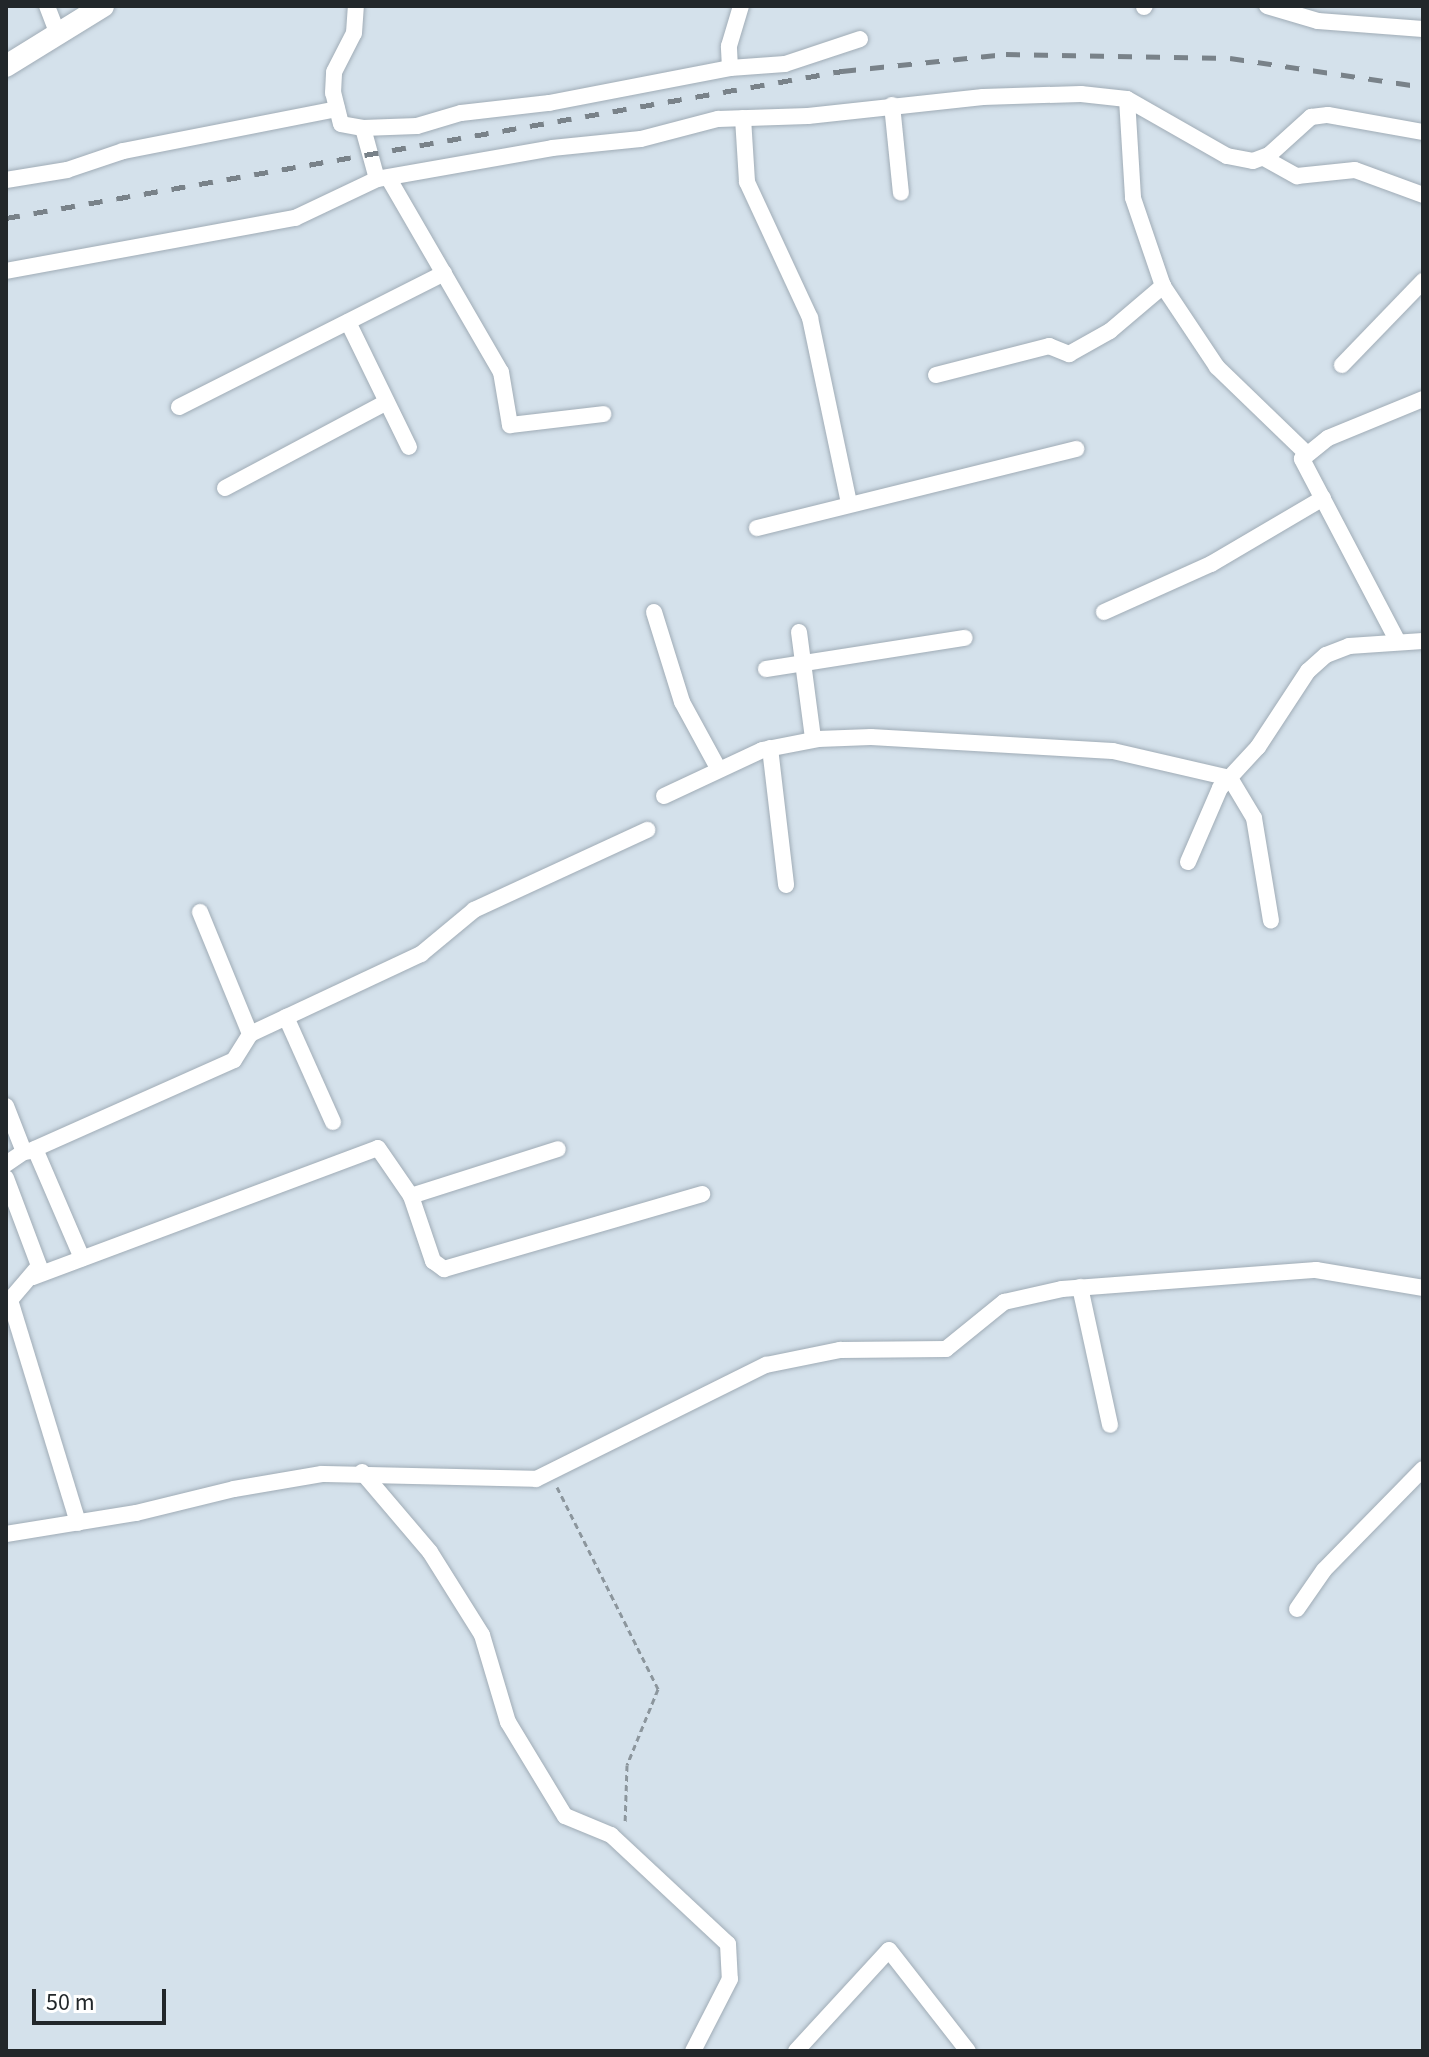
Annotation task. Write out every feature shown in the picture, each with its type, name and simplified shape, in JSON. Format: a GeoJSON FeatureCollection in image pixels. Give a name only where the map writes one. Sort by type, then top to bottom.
{"type":"FeatureCollection","features":[{"type":"Feature","properties":{"kind":"main road"},"geometry":{"type":"LineString","coordinates":[[6,66],[103,6]]}},
{"type":"Feature","properties":{"kind":"street"},"geometry":{"type":"LineString","coordinates":[[47,6],[58,35]]}},
{"type":"Feature","properties":{"kind":"street"},"geometry":{"type":"LineString","coordinates":[[356,6],[354,33],[334,72],[341,124],[363,128],[417,126],[461,113],[549,103],[730,68],[795,62],[860,39]]}},
{"type":"Feature","properties":{"kind":"street"},"geometry":{"type":"LineString","coordinates":[[730,68],[729,46],[741,6]]}},
{"type":"Feature","properties":{"kind":"street"},"geometry":{"type":"LineString","coordinates":[[1267,6],[1318,21],[1423,29]]}},
{"type":"Feature","properties":{"kind":"street"},"geometry":{"type":"LineString","coordinates":[[6,271],[295,218],[383,179],[743,118],[983,97],[1089,94],[1127,99],[1227,156],[1264,158],[1297,176],[1355,170],[1423,195]]}},
{"type":"Feature","properties":{"kind":"street"},"geometry":{"type":"LineString","coordinates":[[1127,99],[1133,198],[1163,286],[1217,367],[1306,453]]}},
{"type":"Feature","properties":{"kind":"street"},"geometry":{"type":"LineString","coordinates":[[892,105],[901,193]]}},
{"type":"Feature","properties":{"kind":"street"},"geometry":{"type":"LineString","coordinates":[[6,180],[67,170],[123,151],[337,109]]}},
{"type":"Feature","properties":{"kind":"street"},"geometry":{"type":"LineString","coordinates":[[1264,158],[1311,117],[1328,115],[1423,132]]}},
{"type":"Feature","properties":{"kind":"street"},"geometry":{"type":"LineString","coordinates":[[743,118],[747,182],[810,318],[849,503]]}},
{"type":"Feature","properties":{"kind":"street"},"geometry":{"type":"LineString","coordinates":[[363,128],[383,179],[444,273],[501,372],[510,425],[603,414]]}},
{"type":"Feature","properties":{"kind":"street"},"geometry":{"type":"LineString","coordinates":[[179,407],[444,273]]}},
{"type":"Feature","properties":{"kind":"street"},"geometry":{"type":"LineString","coordinates":[[1342,365],[1423,281]]}},
{"type":"Feature","properties":{"kind":"street"},"geometry":{"type":"LineString","coordinates":[[936,375],[1049,346],[1069,354],[1110,331],[1163,286]]}},
{"type":"Feature","properties":{"kind":"street"},"geometry":{"type":"LineString","coordinates":[[348,322],[409,447]]}},
{"type":"Feature","properties":{"kind":"street"},"geometry":{"type":"LineString","coordinates":[[1398,642],[1302,459],[1328,438],[1423,399]]}},
{"type":"Feature","properties":{"kind":"street"},"geometry":{"type":"LineString","coordinates":[[225,488],[387,402]]}},
{"type":"Feature","properties":{"kind":"street"},"geometry":{"type":"LineString","coordinates":[[757,528],[1076,449]]}},
{"type":"Feature","properties":{"kind":"street"},"geometry":{"type":"LineString","coordinates":[[1104,612],[1236,551],[1323,498]]}},
{"type":"Feature","properties":{"kind":"street"},"geometry":{"type":"LineString","coordinates":[[654,612],[682,702],[718,768]]}},
{"type":"Feature","properties":{"kind":"street"},"geometry":{"type":"LineString","coordinates":[[799,632],[806,663],[813,739]]}},
{"type":"Feature","properties":{"kind":"street"},"geometry":{"type":"LineString","coordinates":[[766,669],[965,638]]}},
{"type":"Feature","properties":{"kind":"street"},"geometry":{"type":"LineString","coordinates":[[1188,862],[1206,812],[1230,778],[1258,747],[1308,671],[1326,655],[1349,646],[1423,641]]}},
{"type":"Feature","properties":{"kind":"street"},"geometry":{"type":"LineString","coordinates":[[664,796],[718,768],[770,748],[813,739],[871,737],[1087,747],[1230,778],[1254,818],[1271,921]]}},
{"type":"Feature","properties":{"kind":"street"},"geometry":{"type":"LineString","coordinates":[[770,748],[786,885]]}},
{"type":"Feature","properties":{"kind":"street"},"geometry":{"type":"LineString","coordinates":[[6,1164],[30,1150],[234,1060],[250,1034],[421,954],[474,910],[647,830]]}},
{"type":"Feature","properties":{"kind":"street"},"geometry":{"type":"LineString","coordinates":[[200,912],[250,1034]]}},
{"type":"Feature","properties":{"kind":"street"},"geometry":{"type":"LineString","coordinates":[[286,1017],[333,1122]]}},
{"type":"Feature","properties":{"kind":"street"},"geometry":{"type":"LineString","coordinates":[[6,1106],[82,1258]]}},
{"type":"Feature","properties":{"kind":"street"},"geometry":{"type":"LineString","coordinates":[[33,1277],[378,1148],[411,1196],[433,1261],[444,1269],[702,1194]]}},
{"type":"Feature","properties":{"kind":"street"},"geometry":{"type":"LineString","coordinates":[[411,1196],[558,1149]]}},
{"type":"Feature","properties":{"kind":"street"},"geometry":{"type":"LineString","coordinates":[[6,1178],[39,1266],[33,1277],[10,1300],[78,1523]]}},
{"type":"Feature","properties":{"kind":"street"},"geometry":{"type":"LineString","coordinates":[[6,1534],[78,1523],[234,1489],[362,1472],[516,1481],[551,1472],[766,1365],[840,1350],[946,1349],[1004,1302],[1080,1287],[1316,1270],[1423,1288]]}},
{"type":"Feature","properties":{"kind":"street"},"geometry":{"type":"LineString","coordinates":[[1080,1287],[1110,1425]]}},
{"type":"Feature","properties":{"kind":"street"},"geometry":{"type":"LineString","coordinates":[[1297,1609],[1324,1570],[1423,1469]]}},
{"type":"Feature","properties":{"kind":"street"},"geometry":{"type":"LineString","coordinates":[[362,1472],[430,1552],[482,1635],[508,1722],[565,1816],[595,1827],[630,1851],[688,1902],[731,1951],[730,1979],[693,2051]]}},
{"type":"Feature","properties":{"kind":"street"},"geometry":{"type":"LineString","coordinates":[[796,2051],[889,1950],[968,2051]]}},
{"type":"Feature","properties":{"kind":"path"},"geometry":{"type":"LineString","coordinates":[[551,1472],[658,1689],[627,1765],[630,1851]]}},
{"type":"Feature","properties":{"kind":"railway"},"geometry":{"type":"LineString","coordinates":[[6,218],[842,71],[1006,54],[1230,58],[1423,87]]}}]}
